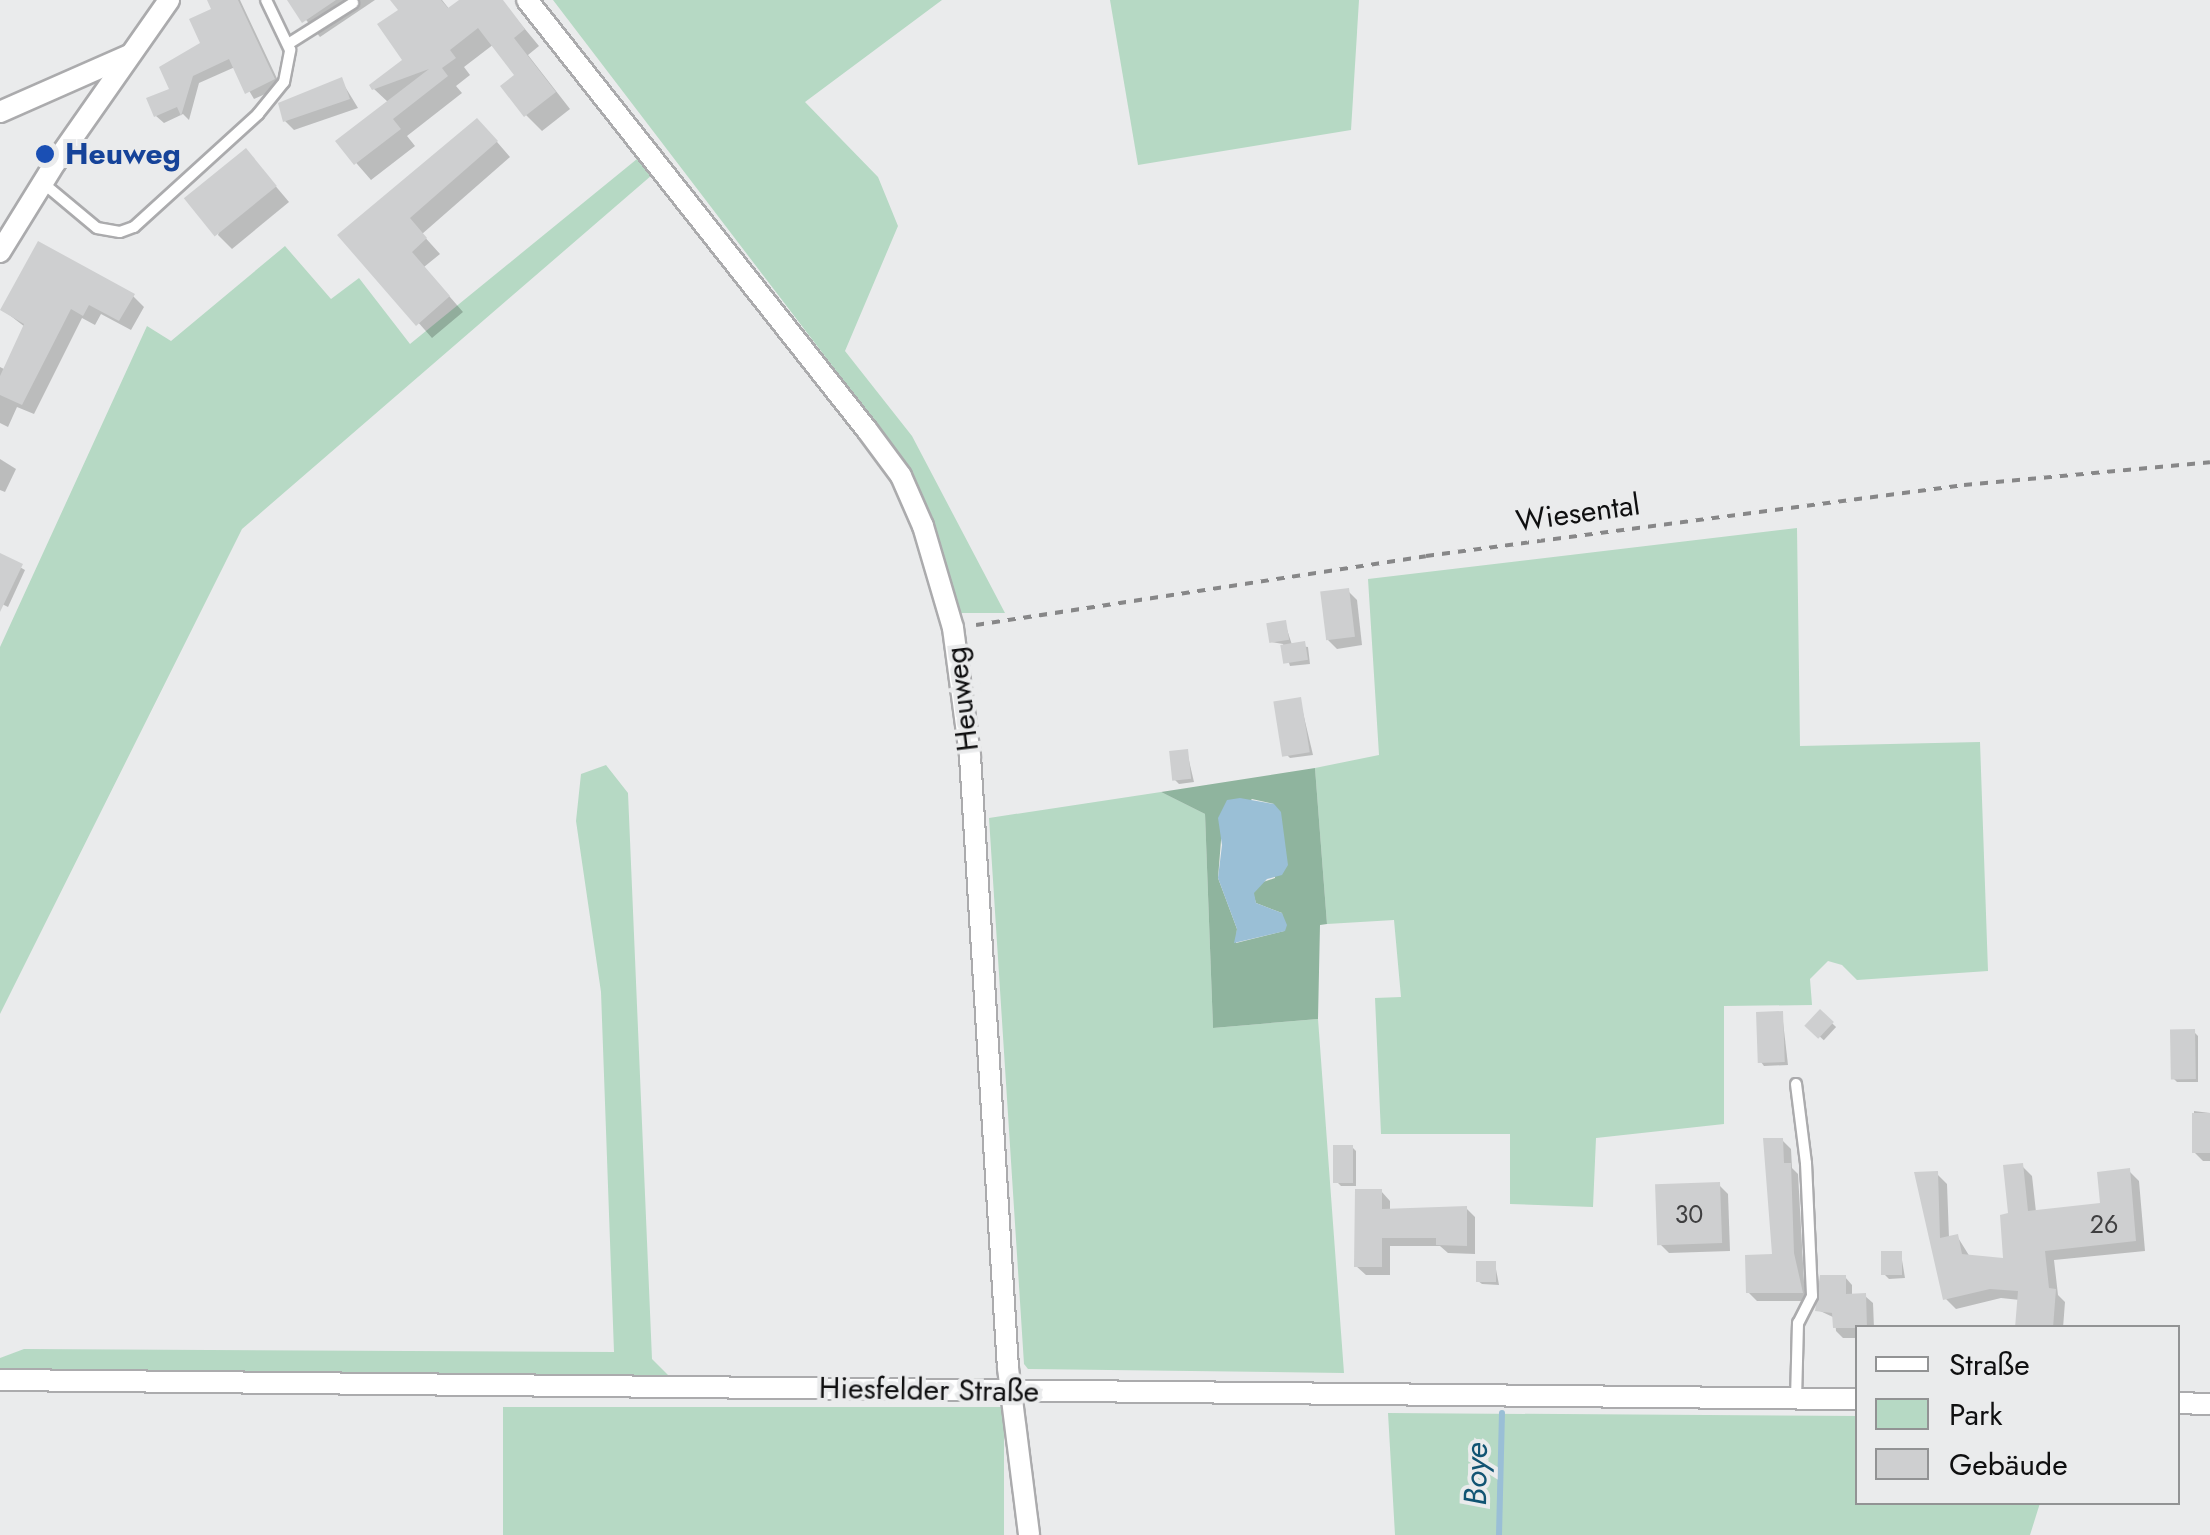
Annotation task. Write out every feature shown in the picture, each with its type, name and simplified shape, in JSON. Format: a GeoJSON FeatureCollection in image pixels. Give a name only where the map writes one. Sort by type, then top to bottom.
{"type":"FeatureCollection","features":[{"type":"Feature","properties":{"kind":"street"},"geometry":{"type":"LineString","coordinates":[[0,252],[169,0]]}},
{"type":"Feature","properties":{"kind":"street","name":"Heuweg"},"geometry":{"type":"LineString","coordinates":[[527,0],[902,476],[923,526],[954,628],[982,894],[1013,1392],[1029,1535]]}},
{"type":"Feature","properties":{"kind":"street"},"geometry":{"type":"LineString","coordinates":[[0,112],[131,54]]}},
{"type":"Feature","properties":{"kind":"street","name":"Hiesfelder Straße"},"geometry":{"type":"LineString","coordinates":[[0,1380],[1855,1399]]}},
{"type":"Feature","properties":{"kind":"street"},"geometry":{"type":"LineString","coordinates":[[2180,1403],[2210,1404]]}},
{"type":"Feature","properties":{"kind":"lane"},"geometry":{"type":"LineString","coordinates":[[44,183],[97,228],[120,232],[134,228],[274,98],[289,70],[288,44],[266,0]]}},
{"type":"Feature","properties":{"kind":"lane"},"geometry":{"type":"LineString","coordinates":[[288,44],[353,3]]}},
{"type":"Feature","properties":{"kind":"lane"},"geometry":{"type":"LineString","coordinates":[[1796,1084],[1806,1163],[1812,1296],[1798,1322],[1796,1398]]}},
{"type":"Feature","properties":{"kind":"path","name":"Wiesental"},"geometry":{"type":"LineString","coordinates":[[954,628],[1426,556],[1887,495],[2210,462]]}},
{"type":"Feature","properties":{"kind":"green space"},"geometry":{"type":"Polygon","coordinates":[[[553,0],[942,0],[805,102],[878,177],[898,226],[845,351],[912,436],[1005,613],[957,613],[911,469],[553,0]]]}},
{"type":"Feature","properties":{"kind":"green space"},"geometry":{"type":"Polygon","coordinates":[[[1110,0],[1359,0],[1351,130],[1138,165],[1110,0]]]}},
{"type":"Feature","properties":{"kind":"green space"},"geometry":{"type":"Polygon","coordinates":[[[637,159],[652,175],[242,529],[0,1014],[0,647],[147,326],[171,341],[285,246],[331,299],[359,278],[410,344],[637,159]]]}},
{"type":"Feature","properties":{"kind":"green space"},"geometry":{"type":"Polygon","coordinates":[[[1797,528],[1800,746],[1980,742],[1988,971],[1857,980],[1842,965],[1828,961],[1810,979],[1812,1005],[1724,1006],[1724,1124],[1596,1138],[1593,1207],[1510,1204],[1510,1134],[1381,1134],[1375,998],[1401,997],[1394,920],[1327,924],[1315,768],[1379,755],[1368,579],[1797,528]]]}},
{"type":"Feature","properties":{"kind":"green space"},"geometry":{"type":"Polygon","coordinates":[[[606,765],[628,793],[652,1359],[670,1377],[0,1373],[0,1358],[24,1349],[614,1352],[601,992],[576,821],[581,774],[606,765]]]}},
{"type":"Feature","properties":{"kind":"green space"},"geometry":{"type":"Polygon","coordinates":[[[1315,768],[1327,924],[1320,925],[1318,1019],[1213,1028],[1205,814],[1161,792],[1315,768]],[[1252,799],[1222,828],[1218,878],[1237,929],[1236,943],[1284,931],[1282,913],[1256,903],[1253,893],[1260,883],[1275,878],[1274,804],[1252,799]]]}},
{"type":"Feature","properties":{"kind":"green space"},"geometry":{"type":"Polygon","coordinates":[[[1161,792],[1205,814],[1213,1028],[1318,1019],[1344,1373],[1028,1369],[1024,1364],[989,818],[1161,792]]]}},
{"type":"Feature","properties":{"kind":"green space"},"geometry":{"type":"Polygon","coordinates":[[[503,1407],[1004,1407],[1004,1535],[503,1535],[503,1407]]]}},
{"type":"Feature","properties":{"kind":"green space"},"geometry":{"type":"Polygon","coordinates":[[[1388,1413],[1855,1416],[1855,1505],[2039,1505],[2030,1535],[1395,1535],[1388,1413]]]}},
{"type":"Feature","properties":{"kind":"water"},"geometry":{"type":"Polygon","coordinates":[[[1240,798],[1274,804],[1281,812],[1288,865],[1282,875],[1267,879],[1254,893],[1256,903],[1282,913],[1287,925],[1285,931],[1234,943],[1237,929],[1218,878],[1222,845],[1218,818],[1227,800],[1240,798]]]}},
{"type":"Feature","properties":{"kind":"building"},"geometry":{"type":"Polygon","coordinates":[[[207,0],[238,0],[275,79],[245,94],[229,59],[193,76],[181,116],[177,107],[154,117],[146,98],[169,89],[159,67],[200,43],[189,19],[211,9],[207,0]]]}},
{"type":"Feature","properties":{"kind":"building"},"geometry":{"type":"Polygon","coordinates":[[[287,0],[336,0],[302,23],[287,0]]]}},
{"type":"Feature","properties":{"kind":"building"},"geometry":{"type":"Polygon","coordinates":[[[390,0],[441,0],[448,8],[459,0],[503,0],[525,29],[514,38],[556,92],[524,117],[500,86],[514,75],[478,28],[450,50],[456,58],[442,68],[448,76],[393,119],[401,129],[354,165],[335,141],[429,69],[372,90],[369,85],[402,60],[377,24],[398,10],[390,0]]]}},
{"type":"Feature","properties":{"kind":"building"},"geometry":{"type":"Polygon","coordinates":[[[342,77],[350,99],[283,122],[278,103],[342,77]]]}},
{"type":"Feature","properties":{"kind":"building"},"geometry":{"type":"Polygon","coordinates":[[[477,118],[498,141],[410,218],[427,238],[412,252],[450,296],[416,326],[337,235],[477,118]]]}},
{"type":"Feature","properties":{"kind":"building"},"geometry":{"type":"Polygon","coordinates":[[[246,148],[277,186],[215,236],[184,198],[246,148]]]}},
{"type":"Feature","properties":{"kind":"building"},"geometry":{"type":"Polygon","coordinates":[[[38,241],[135,294],[119,321],[89,305],[83,316],[71,309],[22,405],[0,395],[0,376],[24,324],[0,310],[38,241]]]}},
{"type":"Feature","properties":{"kind":"building"},"geometry":{"type":"Polygon","coordinates":[[[0,553],[23,564],[0,612],[0,553]]]}},
{"type":"Feature","properties":{"kind":"building"},"geometry":{"type":"Polygon","coordinates":[[[1349,588],[1355,637],[1326,640],[1320,592],[1349,588]]]}},
{"type":"Feature","properties":{"kind":"building"},"geometry":{"type":"Polygon","coordinates":[[[1286,620],[1289,640],[1269,643],[1266,623],[1286,620]]]}},
{"type":"Feature","properties":{"kind":"building"},"geometry":{"type":"Polygon","coordinates":[[[1305,641],[1308,660],[1283,664],[1280,645],[1305,641]]]}},
{"type":"Feature","properties":{"kind":"building"},"geometry":{"type":"Polygon","coordinates":[[[1301,697],[1310,752],[1282,757],[1273,701],[1301,697]]]}},
{"type":"Feature","properties":{"kind":"building"},"geometry":{"type":"Polygon","coordinates":[[[1188,749],[1191,779],[1172,781],[1169,751],[1188,749]]]}},
{"type":"Feature","properties":{"kind":"building"},"geometry":{"type":"Polygon","coordinates":[[[1820,1009],[1834,1022],[1818,1039],[1804,1026],[1820,1009]]]}},
{"type":"Feature","properties":{"kind":"building"},"geometry":{"type":"Polygon","coordinates":[[[1783,1011],[1785,1062],[1758,1063],[1756,1012],[1783,1011]]]}},
{"type":"Feature","properties":{"kind":"building"},"geometry":{"type":"Polygon","coordinates":[[[2170,1029],[2195,1029],[2196,1079],[2171,1079],[2170,1029]]]}},
{"type":"Feature","properties":{"kind":"building"},"geometry":{"type":"Polygon","coordinates":[[[2192,1113],[2210,1113],[2210,1153],[2192,1153],[2192,1113]]]}},
{"type":"Feature","properties":{"kind":"building"},"geometry":{"type":"Polygon","coordinates":[[[1763,1138],[1783,1138],[1784,1163],[1791,1163],[1794,1253],[1803,1293],[1746,1293],[1745,1255],[1772,1254],[1763,1138]]]}},
{"type":"Feature","properties":{"kind":"building"},"geometry":{"type":"Polygon","coordinates":[[[1333,1145],[1353,1145],[1353,1183],[1333,1183],[1333,1145]]]}},
{"type":"Feature","properties":{"kind":"building"},"geometry":{"type":"Polygon","coordinates":[[[2023,1163],[2028,1211],[2100,1203],[2097,1172],[2130,1168],[2136,1241],[2045,1251],[2049,1288],[2056,1289],[2053,1325],[2015,1325],[2018,1291],[1990,1289],[1943,1300],[1914,1172],[1938,1171],[1940,1238],[1958,1234],[1962,1254],[2003,1258],[2000,1215],[2008,1213],[2003,1165],[2023,1163]]]}},
{"type":"Feature","properties":{"kind":"building"},"geometry":{"type":"Polygon","coordinates":[[[1720,1182],[1722,1243],[1657,1245],[1655,1184],[1720,1182]]]}},
{"type":"Feature","properties":{"kind":"building"},"geometry":{"type":"Polygon","coordinates":[[[1355,1189],[1382,1189],[1382,1209],[1467,1206],[1467,1246],[1436,1245],[1436,1238],[1382,1238],[1382,1267],[1354,1267],[1355,1189]]]}},
{"type":"Feature","properties":{"kind":"building"},"geometry":{"type":"Polygon","coordinates":[[[1881,1251],[1902,1251],[1902,1275],[1881,1275],[1881,1251]]]}},
{"type":"Feature","properties":{"kind":"building"},"geometry":{"type":"Polygon","coordinates":[[[1476,1261],[1496,1261],[1496,1282],[1476,1282],[1476,1261]]]}},
{"type":"Feature","properties":{"kind":"building"},"geometry":{"type":"Polygon","coordinates":[[[1820,1275],[1846,1275],[1846,1294],[1866,1293],[1867,1325],[1833,1328],[1832,1313],[1815,1311],[1820,1275]]]}},
{"type":"Feature","properties":{"kind":"waterway","name":"Boye"},"geometry":{"type":"LineString","coordinates":[[1499,1535],[1502,1413]]}},
{"type":"Feature","properties":{"kind":"place","name":"Heuweg"},"geometry":{"type":"Point","coordinates":[45,154]}}]}
